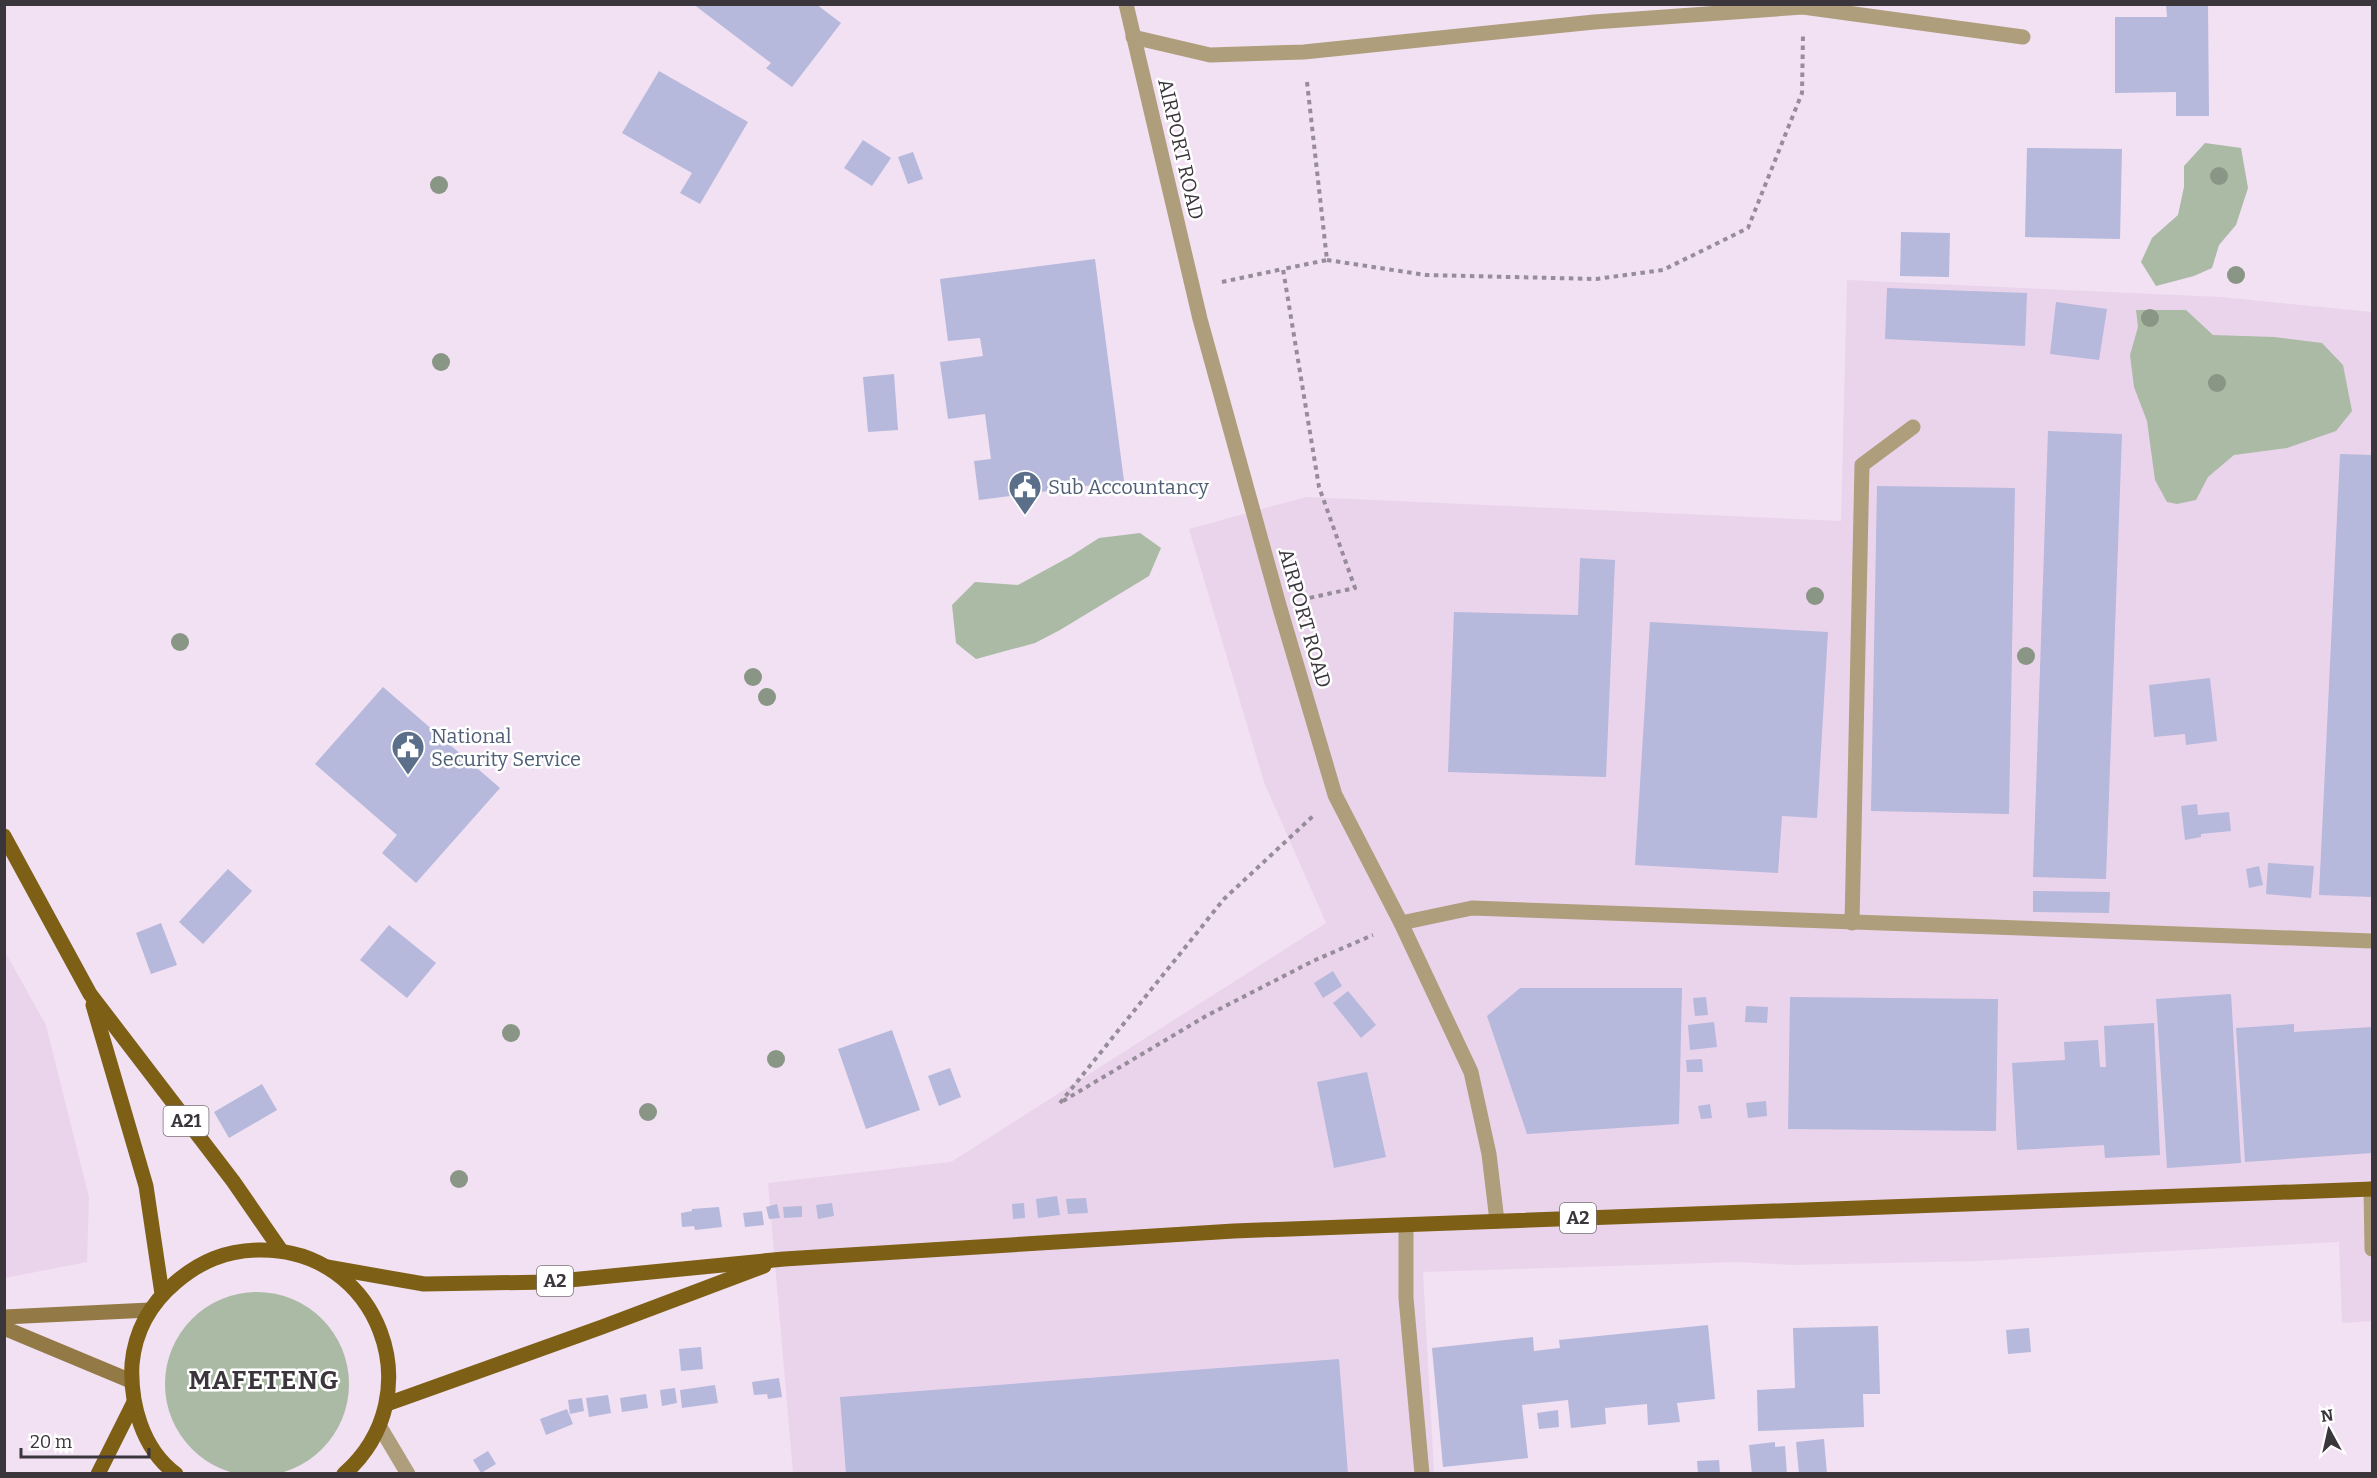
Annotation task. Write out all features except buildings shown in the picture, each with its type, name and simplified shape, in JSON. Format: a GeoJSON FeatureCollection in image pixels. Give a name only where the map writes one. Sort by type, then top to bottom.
{"type":"FeatureCollection","features":[{"type":"Feature","properties":{"kind":"main road","name":"A21"},"geometry":{"type":"LineString","coordinates":[[6,842],[90,994],[233,1181],[280,1249]]}},
{"type":"Feature","properties":{"kind":"main road","name":"A21"},"geometry":{"type":"LineString","coordinates":[[90,994],[146,1186],[162,1294]]}},
{"type":"Feature","properties":{"kind":"main road","name":"A2"},"geometry":{"type":"LineString","coordinates":[[327,1267],[424,1284],[549,1282],[784,1259],[1234,1230],[2372,1189]]}},
{"type":"Feature","properties":{"kind":"main road","name":"A2"},"geometry":{"type":"LineString","coordinates":[[176,1473],[169,1468],[146,1438],[134,1402],[131,1381],[133,1352],[139,1332],[150,1310],[162,1294],[195,1266],[236,1251],[280,1249],[304,1256],[327,1267],[358,1293],[379,1326],[389,1364],[387,1404],[380,1427],[360,1459],[344,1473]]}},
{"type":"Feature","properties":{"kind":"main road","name":"A2"},"geometry":{"type":"LineString","coordinates":[[387,1404],[784,1259]]}},
{"type":"Feature","properties":{"kind":"main road"},"geometry":{"type":"LineString","coordinates":[[98,1473],[134,1402]]}},
{"type":"Feature","properties":{"kind":"street","name":"AIRPORT ROAD"},"geometry":{"type":"LineString","coordinates":[[1126,4],[1192,289],[1279,605],[1335,795],[1401,923],[1471,1072],[1489,1154],[1497,1221]]}},
{"type":"Feature","properties":{"kind":"street"},"geometry":{"type":"LineString","coordinates":[[1133,37],[1210,55],[1304,52],[1594,22],[1804,6],[2023,37]]}},
{"type":"Feature","properties":{"kind":"street"},"geometry":{"type":"LineString","coordinates":[[1852,923],[1862,465],[1913,427]]}},
{"type":"Feature","properties":{"kind":"street"},"geometry":{"type":"LineString","coordinates":[[1401,923],[1472,908],[2373,941]]}},
{"type":"Feature","properties":{"kind":"street"},"geometry":{"type":"LineString","coordinates":[[2372,1189],[2373,1249]]}},
{"type":"Feature","properties":{"kind":"street"},"geometry":{"type":"LineString","coordinates":[[1406,1225],[1406,1298],[1422,1473]]}},
{"type":"Feature","properties":{"kind":"street"},"geometry":{"type":"LineString","coordinates":[[4,1317],[150,1310]]}},
{"type":"Feature","properties":{"kind":"street"},"geometry":{"type":"LineString","coordinates":[[4,1328],[131,1381]]}},
{"type":"Feature","properties":{"kind":"street"},"geometry":{"type":"LineString","coordinates":[[380,1427],[408,1473]]}},
{"type":"Feature","properties":{"kind":"path"},"geometry":{"type":"LineString","coordinates":[[1192,289],[1327,260],[1426,275],[1596,279],[1663,270],[1748,228],[1802,93],[1804,6]]}},
{"type":"Feature","properties":{"kind":"path"},"geometry":{"type":"LineString","coordinates":[[1304,52],[1327,260]]}},
{"type":"Feature","properties":{"kind":"path"},"geometry":{"type":"LineString","coordinates":[[1279,605],[1355,588],[1319,487],[1283,269]]}},
{"type":"Feature","properties":{"kind":"path"},"geometry":{"type":"LineString","coordinates":[[1335,795],[1224,899],[1060,1103],[1206,1016],[1313,961],[1401,923]]}},
{"type":"Feature","properties":{"kind":"shaded area"},"geometry":{"type":"Polygon","coordinates":[[[1847,280],[2221,297],[2372,312],[2372,1321],[2342,1323],[2339,1242],[1979,1261],[1793,1265],[1738,1262],[1423,1272],[1434,1473],[793,1473],[768,1183],[951,1162],[1326,923],[1264,782],[1189,529],[1306,497],[1841,521],[1847,280]]]}},
{"type":"Feature","properties":{"kind":"shaded area"},"geometry":{"type":"Polygon","coordinates":[[[5,952],[46,1025],[89,1197],[87,1262],[5,1278],[5,952]]]}},
{"type":"Feature","properties":{"kind":"green space"},"geometry":{"type":"Polygon","coordinates":[[[2205,143],[2241,148],[2248,188],[2236,225],[2219,245],[2212,268],[2194,276],[2156,286],[2141,262],[2152,238],[2178,215],[2184,187],[2184,166],[2205,143]]]}},
{"type":"Feature","properties":{"kind":"green space"},"geometry":{"type":"Polygon","coordinates":[[[2136,310],[2186,310],[2213,335],[2274,337],[2322,343],[2343,365],[2352,411],[2336,431],[2287,448],[2234,455],[2208,477],[2196,500],[2177,504],[2167,502],[2155,480],[2147,421],[2134,387],[2130,355],[2138,327],[2136,310]]]}},
{"type":"Feature","properties":{"kind":"green space"},"geometry":{"type":"Polygon","coordinates":[[[1140,533],[1161,548],[1149,576],[1060,630],[1035,643],[976,659],[956,643],[952,605],[975,582],[1018,585],[1099,538],[1140,533]]]}},
{"type":"Feature","properties":{"kind":"green space"},"geometry":{"type":"Polygon","coordinates":[[[257,1292],[275,1293],[292,1299],[308,1307],[322,1319],[334,1333],[342,1349],[348,1366],[348,1402],[342,1419],[334,1435],[322,1449],[308,1461],[292,1469],[275,1475],[257,1476],[239,1475],[222,1469],[206,1461],[192,1449],[180,1435],[172,1419],[166,1402],[165,1384],[166,1366],[172,1349],[180,1333],[192,1319],[206,1307],[222,1299],[239,1293],[257,1292]]]}},
{"type":"Feature","properties":{"kind":"place","name":"Sub Accountancy"},"geometry":{"type":"Point","coordinates":[1025,516]}},
{"type":"Feature","properties":{"kind":"place","name":"National Security Service"},"geometry":{"type":"Point","coordinates":[408,776]}},
{"type":"Feature","properties":{"kind":"district","name":"MAFETENG"},"geometry":{"type":"Point","coordinates":[264,1380]}}]}
